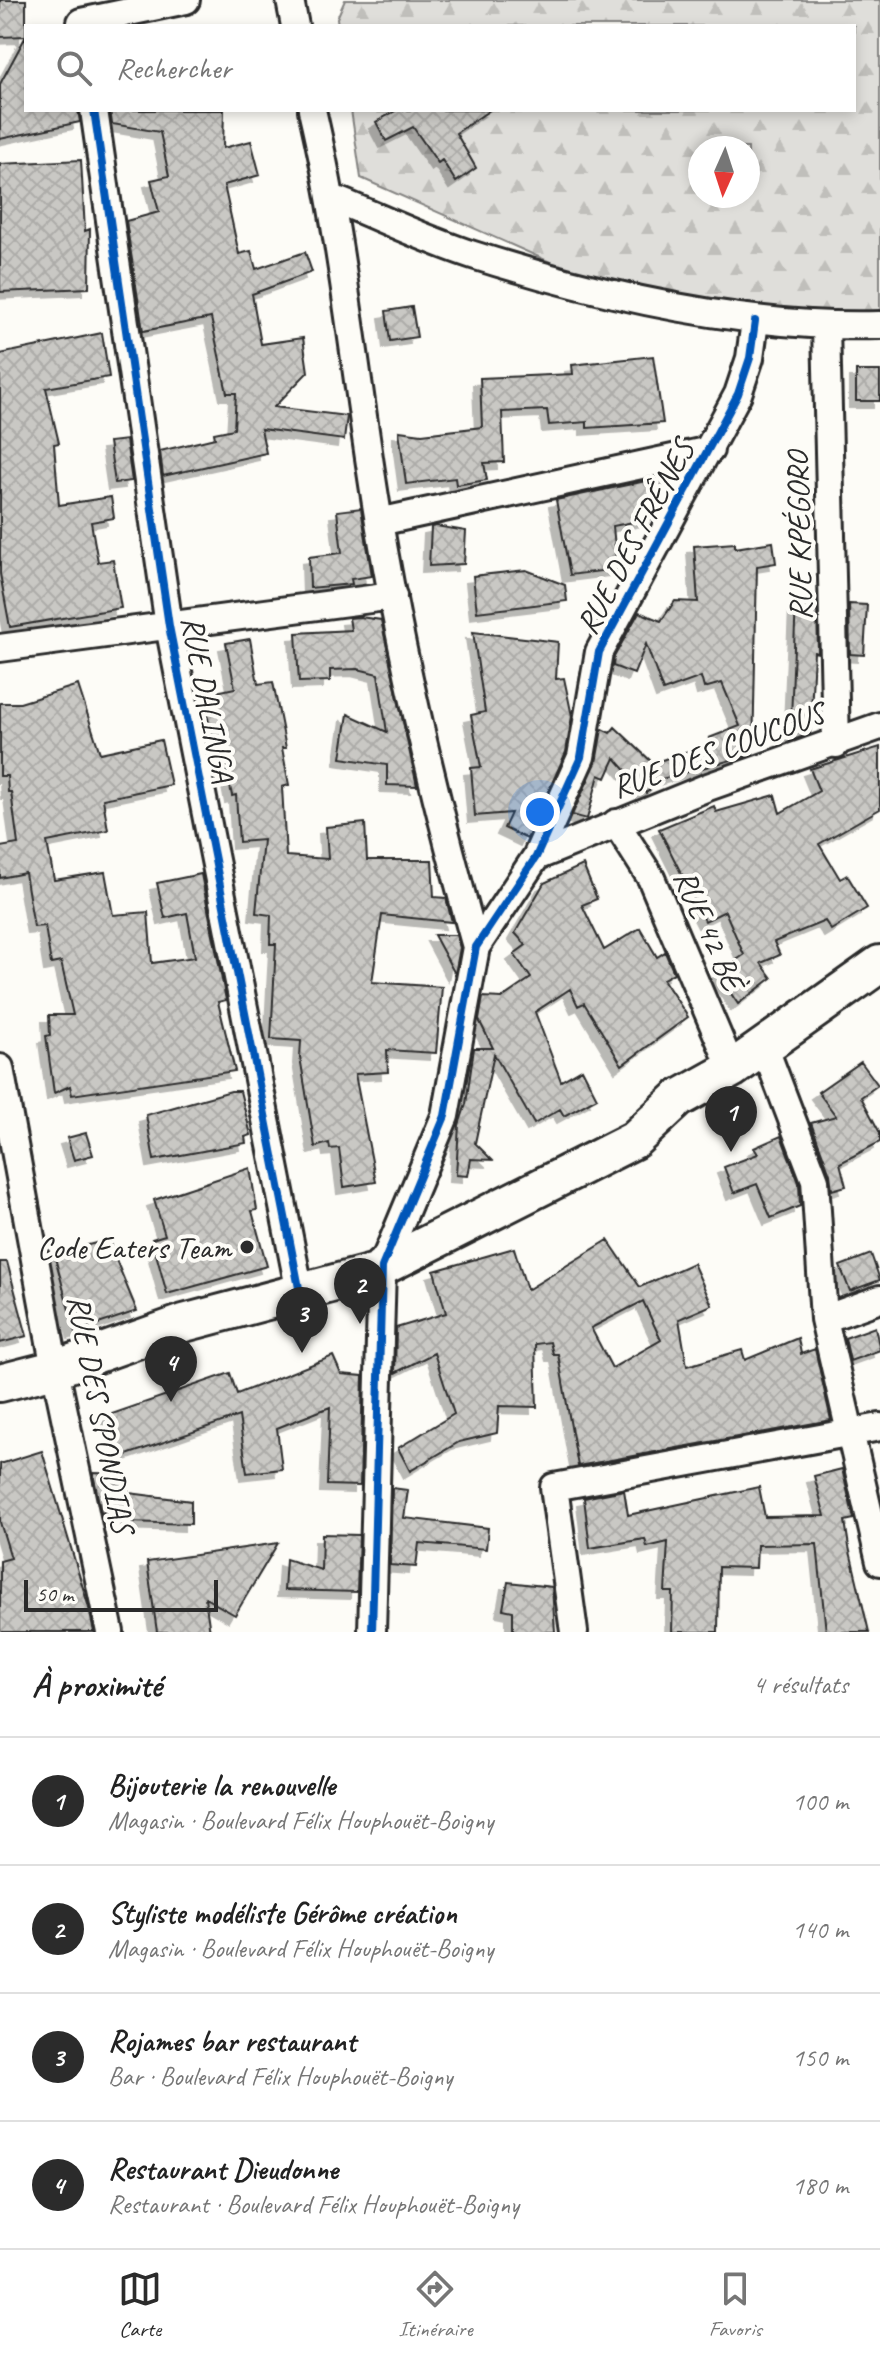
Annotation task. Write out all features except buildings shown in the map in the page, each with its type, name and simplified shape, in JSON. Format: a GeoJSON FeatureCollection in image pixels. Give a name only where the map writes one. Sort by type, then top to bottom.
{"type":"FeatureCollection","features":[{"type":"Feature","properties":{"kind":"street"},"geometry":{"type":"LineString","coordinates":[[80,16],[186,0]]}},
{"type":"Feature","properties":{"kind":"street"},"geometry":{"type":"LineString","coordinates":[[290,0],[295,24]]}},
{"type":"Feature","properties":{"kind":"street","name":"RUE DALINGA"},"geometry":{"type":"LineString","coordinates":[[94,112],[169,626],[300,1293]]}},
{"type":"Feature","properties":{"kind":"street"},"geometry":{"type":"LineString","coordinates":[[312,112],[332,198],[379,522],[393,596],[449,852],[476,947]]}},
{"type":"Feature","properties":{"kind":"street"},"geometry":{"type":"LineString","coordinates":[[332,198],[472,255],[660,304],[755,321],[826,326],[880,325]]}},
{"type":"Feature","properties":{"kind":"street","name":"RUE DES FRÊNES"},"geometry":{"type":"LineString","coordinates":[[382,1267],[445,1116],[476,947],[536,857],[581,757],[599,652],[738,394],[750,358],[755,321]]}},
{"type":"Feature","properties":{"kind":"street","name":"RUE KPÉGORO"},"geometry":{"type":"LineString","coordinates":[[826,326],[836,744]]}},
{"type":"Feature","properties":{"kind":"street"},"geometry":{"type":"LineString","coordinates":[[379,522],[710,450]]}},
{"type":"Feature","properties":{"kind":"street"},"geometry":{"type":"LineString","coordinates":[[0,648],[393,596]]}},
{"type":"Feature","properties":{"kind":"street","name":"RUE DES COUCOUS"},"geometry":{"type":"LineString","coordinates":[[536,857],[708,787],[880,726]]}},
{"type":"Feature","properties":{"kind":"street","name":"RUE 42 BÈ"},"geometry":{"type":"LineString","coordinates":[[616,823],[651,878],[732,1069]]}},
{"type":"Feature","properties":{"kind":"street"},"geometry":{"type":"LineString","coordinates":[[0,1383],[55,1369],[184,1323],[380,1271],[382,1267],[634,1140],[678,1099],[732,1069],[880,964]]}},
{"type":"Feature","properties":{"kind":"street"},"geometry":{"type":"LineString","coordinates":[[764,1046],[815,1180],[824,1319],[853,1432],[880,1562]]}},
{"type":"Feature","properties":{"kind":"street","name":"RUE DES SPONDIAS"},"geometry":{"type":"LineString","coordinates":[[0,1068],[55,1369],[110,1632]]}},
{"type":"Feature","properties":{"kind":"street"},"geometry":{"type":"LineString","coordinates":[[372,1632],[382,1267]]}},
{"type":"Feature","properties":{"kind":"street"},"geometry":{"type":"LineString","coordinates":[[824,1319],[880,1299]]}},
{"type":"Feature","properties":{"kind":"street"},"geometry":{"type":"LineString","coordinates":[[574,1632],[554,1487],[880,1427]]}},
{"type":"Feature","properties":{"kind":"green space"},"geometry":{"type":"Polygon","coordinates":[[[345,0],[880,0],[880,317],[661,300],[550,262],[361,178],[351,112],[856,112],[856,24],[338,24],[337,18],[345,0]]]}},
{"type":"Feature","properties":{"kind":"cycle path"},"geometry":{"type":"LineString","coordinates":[[94,112],[169,626],[300,1293]]}},
{"type":"Feature","properties":{"kind":"cycle path"},"geometry":{"type":"LineString","coordinates":[[372,1632],[382,1267],[445,1116],[476,947],[536,857],[581,757],[599,652],[738,394],[750,358],[755,321]]}},
{"type":"Feature","properties":{"kind":"place","name":"Bijouterie la renouvelle"},"geometry":{"type":"Point","coordinates":[731,1152]}},
{"type":"Feature","properties":{"kind":"place","name":"Code Eaters Team"},"geometry":{"type":"Point","coordinates":[247,1247]}},
{"type":"Feature","properties":{"kind":"place","name":"Styliste modéliste Gérôme création"},"geometry":{"type":"Point","coordinates":[360,1324]}},
{"type":"Feature","properties":{"kind":"place","name":"Rojames bar restaurant"},"geometry":{"type":"Point","coordinates":[302,1353]}},
{"type":"Feature","properties":{"kind":"place","name":"Restaurant Dieudonne"},"geometry":{"type":"Point","coordinates":[171,1402]}}]}
